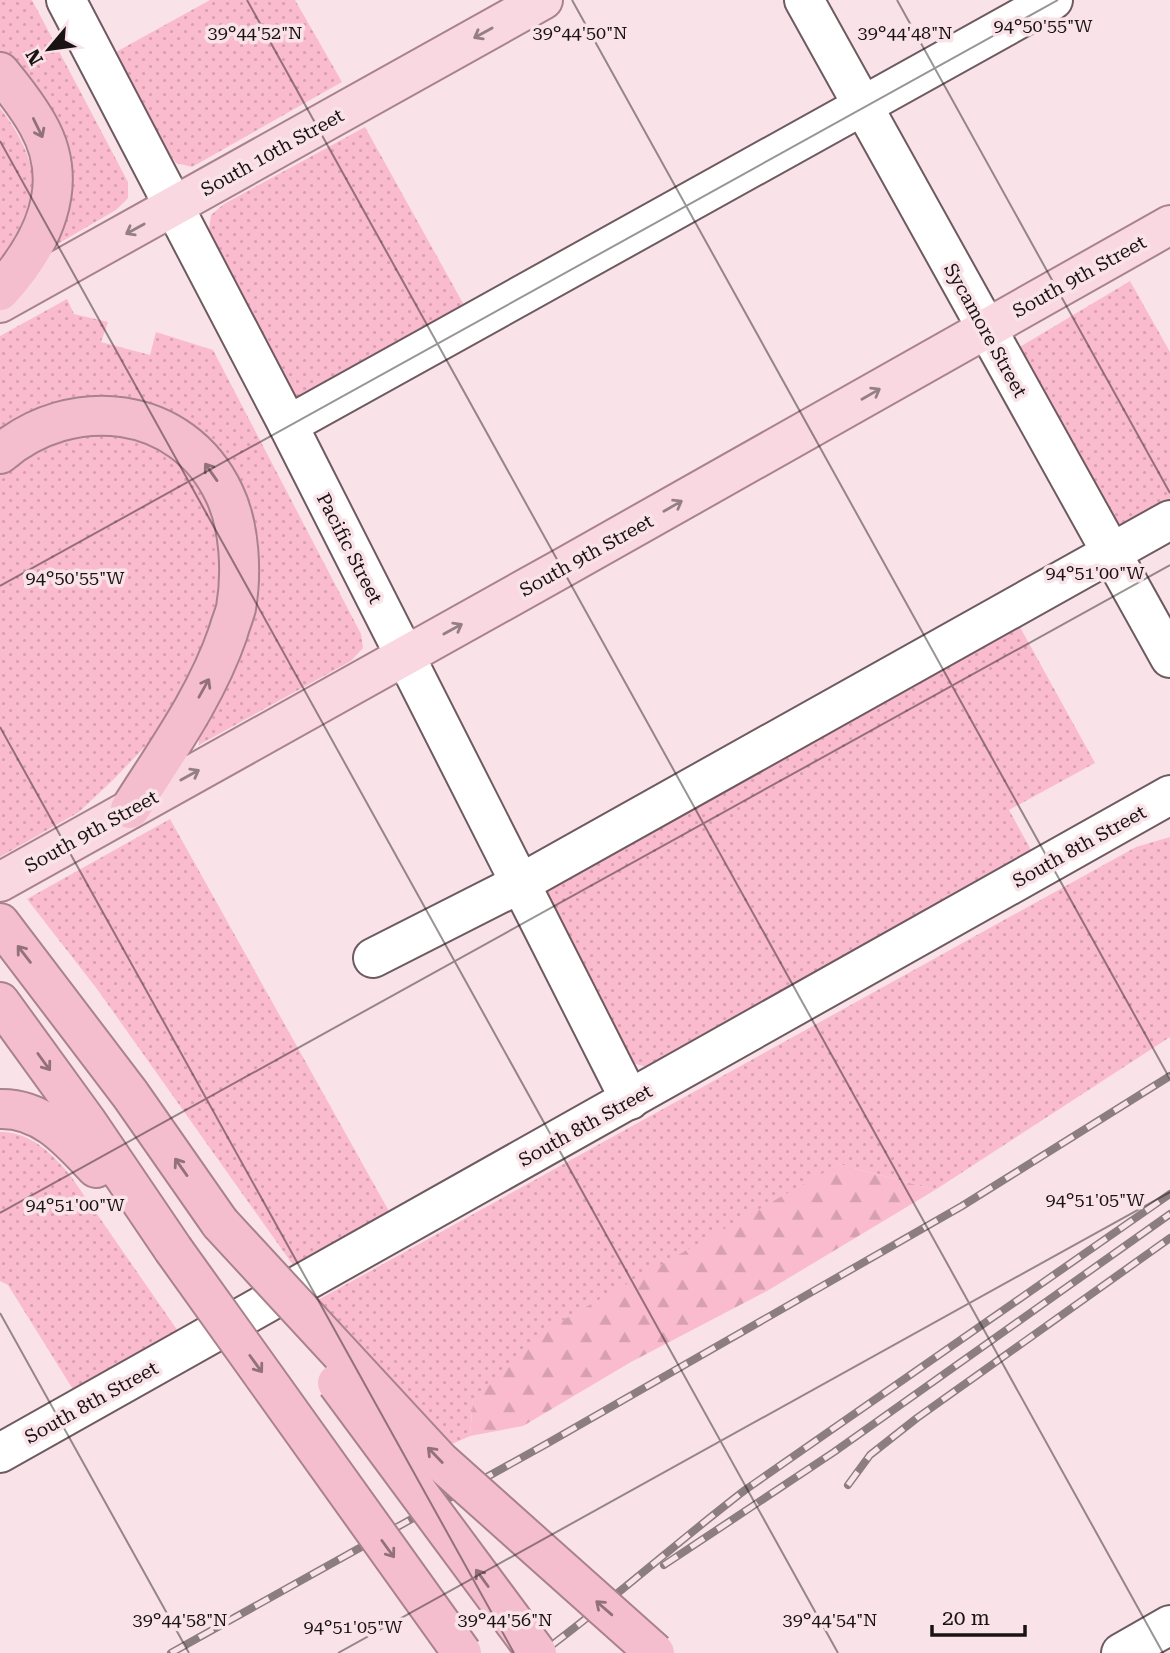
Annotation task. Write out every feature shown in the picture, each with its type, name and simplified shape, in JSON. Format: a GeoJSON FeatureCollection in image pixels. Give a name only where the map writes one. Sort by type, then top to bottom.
{"type":"FeatureCollection","features":[{"type":"Feature","properties":{"kind":"highway"},"geometry":{"type":"LineString","coordinates":[[0,72],[39,127],[49,154],[53,187],[38,241],[21,268],[0,291]]}},
{"type":"Feature","properties":{"kind":"highway"},"geometry":{"type":"LineString","coordinates":[[0,454],[36,428],[60,420],[88,414],[116,416],[144,422],[172,436],[209,468],[225,494],[234,523],[238,565],[236,609],[218,663],[186,722],[130,808]]}},
{"type":"Feature","properties":{"kind":"highway"},"geometry":{"type":"LineString","coordinates":[[0,923],[130,1094],[220,1223],[537,1653]]}},
{"type":"Feature","properties":{"kind":"highway"},"geometry":{"type":"LineString","coordinates":[[2,1004],[87,1122],[173,1249],[462,1653]]}},
{"type":"Feature","properties":{"kind":"highway"},"geometry":{"type":"LineString","coordinates":[[0,1108],[37,1116],[63,1133],[173,1249]]}},
{"type":"Feature","properties":{"kind":"highway"},"geometry":{"type":"LineString","coordinates":[[220,1223],[440,1461],[655,1653]]}},
{"type":"Feature","properties":{"kind":"main road","name":"South 10th Street"},"geometry":{"type":"LineString","coordinates":[[0,303],[543,0]]}},
{"type":"Feature","properties":{"kind":"main road","name":"South 9th Street"},"geometry":{"type":"LineString","coordinates":[[0,882],[1170,225]]}},
{"type":"Feature","properties":{"kind":"street","name":"Pacific Street"},"geometry":{"type":"LineString","coordinates":[[66,0],[288,425],[630,1100]]}},
{"type":"Feature","properties":{"kind":"street","name":"Sycamore Street"},"geometry":{"type":"LineString","coordinates":[[804,0],[1170,658]]}},
{"type":"Feature","properties":{"kind":"street"},"geometry":{"type":"LineString","coordinates":[[288,425],[1053,0]]}},
{"type":"Feature","properties":{"kind":"street"},"geometry":{"type":"LineString","coordinates":[[373,958],[521,883],[1170,520]]}},
{"type":"Feature","properties":{"kind":"street","name":"South 8th Street"},"geometry":{"type":"LineString","coordinates":[[0,1453],[1170,795]]}},
{"type":"Feature","properties":{"kind":"street"},"geometry":{"type":"LineString","coordinates":[[1121,1653],[1170,1625]]}},
{"type":"Feature","properties":{"kind":"green space"},"geometry":{"type":"Polygon","coordinates":[[[0,0],[32,0],[128,182],[128,198],[116,210],[49,249],[65,198],[0,54],[0,0]]]}},
{"type":"Feature","properties":{"kind":"green space"},"geometry":{"type":"Polygon","coordinates":[[[210,0],[295,0],[342,82],[192,167],[176,163],[165,147],[116,52],[210,0]]]}},
{"type":"Feature","properties":{"kind":"green space"},"geometry":{"type":"Polygon","coordinates":[[[0,108],[16,131],[28,156],[34,197],[28,218],[0,270],[0,108]]]}},
{"type":"Feature","properties":{"kind":"green space"},"geometry":{"type":"Polygon","coordinates":[[[365,127],[469,314],[299,405],[209,229],[211,215],[224,204],[365,127]]]}},
{"type":"Feature","properties":{"kind":"green space"},"geometry":{"type":"Polygon","coordinates":[[[1130,281],[1170,352],[1170,508],[1118,537],[1018,348],[1130,281]]]}},
{"type":"Feature","properties":{"kind":"green space"},"geometry":{"type":"Polygon","coordinates":[[[67,299],[74,314],[108,322],[101,342],[150,355],[156,332],[213,350],[361,634],[363,648],[351,661],[199,745],[198,731],[254,544],[130,401],[79,398],[26,415],[0,431],[0,336],[67,299]]]}},
{"type":"Feature","properties":{"kind":"green space"},"geometry":{"type":"Polygon","coordinates":[[[123,433],[162,450],[189,473],[206,501],[217,532],[221,577],[220,611],[207,657],[164,727],[113,780],[79,812],[0,857],[0,472],[50,437],[123,433]]]}},
{"type":"Feature","properties":{"kind":"green space"},"geometry":{"type":"Polygon","coordinates":[[[1016,620],[1095,763],[1009,810],[1035,857],[652,1069],[630,1062],[539,886],[1016,620]]]}},
{"type":"Feature","properties":{"kind":"green space"},"geometry":{"type":"Polygon","coordinates":[[[170,819],[390,1213],[293,1265],[97,989],[27,899],[170,819]]]}},
{"type":"Feature","properties":{"kind":"green space"},"geometry":{"type":"Polygon","coordinates":[[[1170,837],[1170,1037],[935,1190],[839,1164],[473,1400],[470,1436],[434,1452],[367,1369],[318,1300],[1136,847],[1170,837]]]}},
{"type":"Feature","properties":{"kind":"green space"},"geometry":{"type":"Polygon","coordinates":[[[0,1132],[21,1135],[40,1145],[63,1167],[180,1334],[74,1391],[8,1285],[0,1281],[0,1132]]]}},
{"type":"Feature","properties":{"kind":"green space"},"geometry":{"type":"Polygon","coordinates":[[[839,1164],[935,1190],[767,1291],[631,1362],[523,1426],[470,1436],[473,1400],[540,1333],[839,1164]]]}},
{"type":"Feature","properties":{"kind":"railway"},"geometry":{"type":"LineString","coordinates":[[171,1653],[548,1443],[962,1206],[1170,1076]]}},
{"type":"Feature","properties":{"kind":"railway"},"geometry":{"type":"LineString","coordinates":[[552,1645],[745,1490],[1170,1194]]}},
{"type":"Feature","properties":{"kind":"railway"},"geometry":{"type":"LineString","coordinates":[[664,1565],[834,1452],[1170,1214]]}},
{"type":"Feature","properties":{"kind":"railway"},"geometry":{"type":"LineString","coordinates":[[848,1485],[870,1455],[917,1418],[1170,1238]]}}]}
